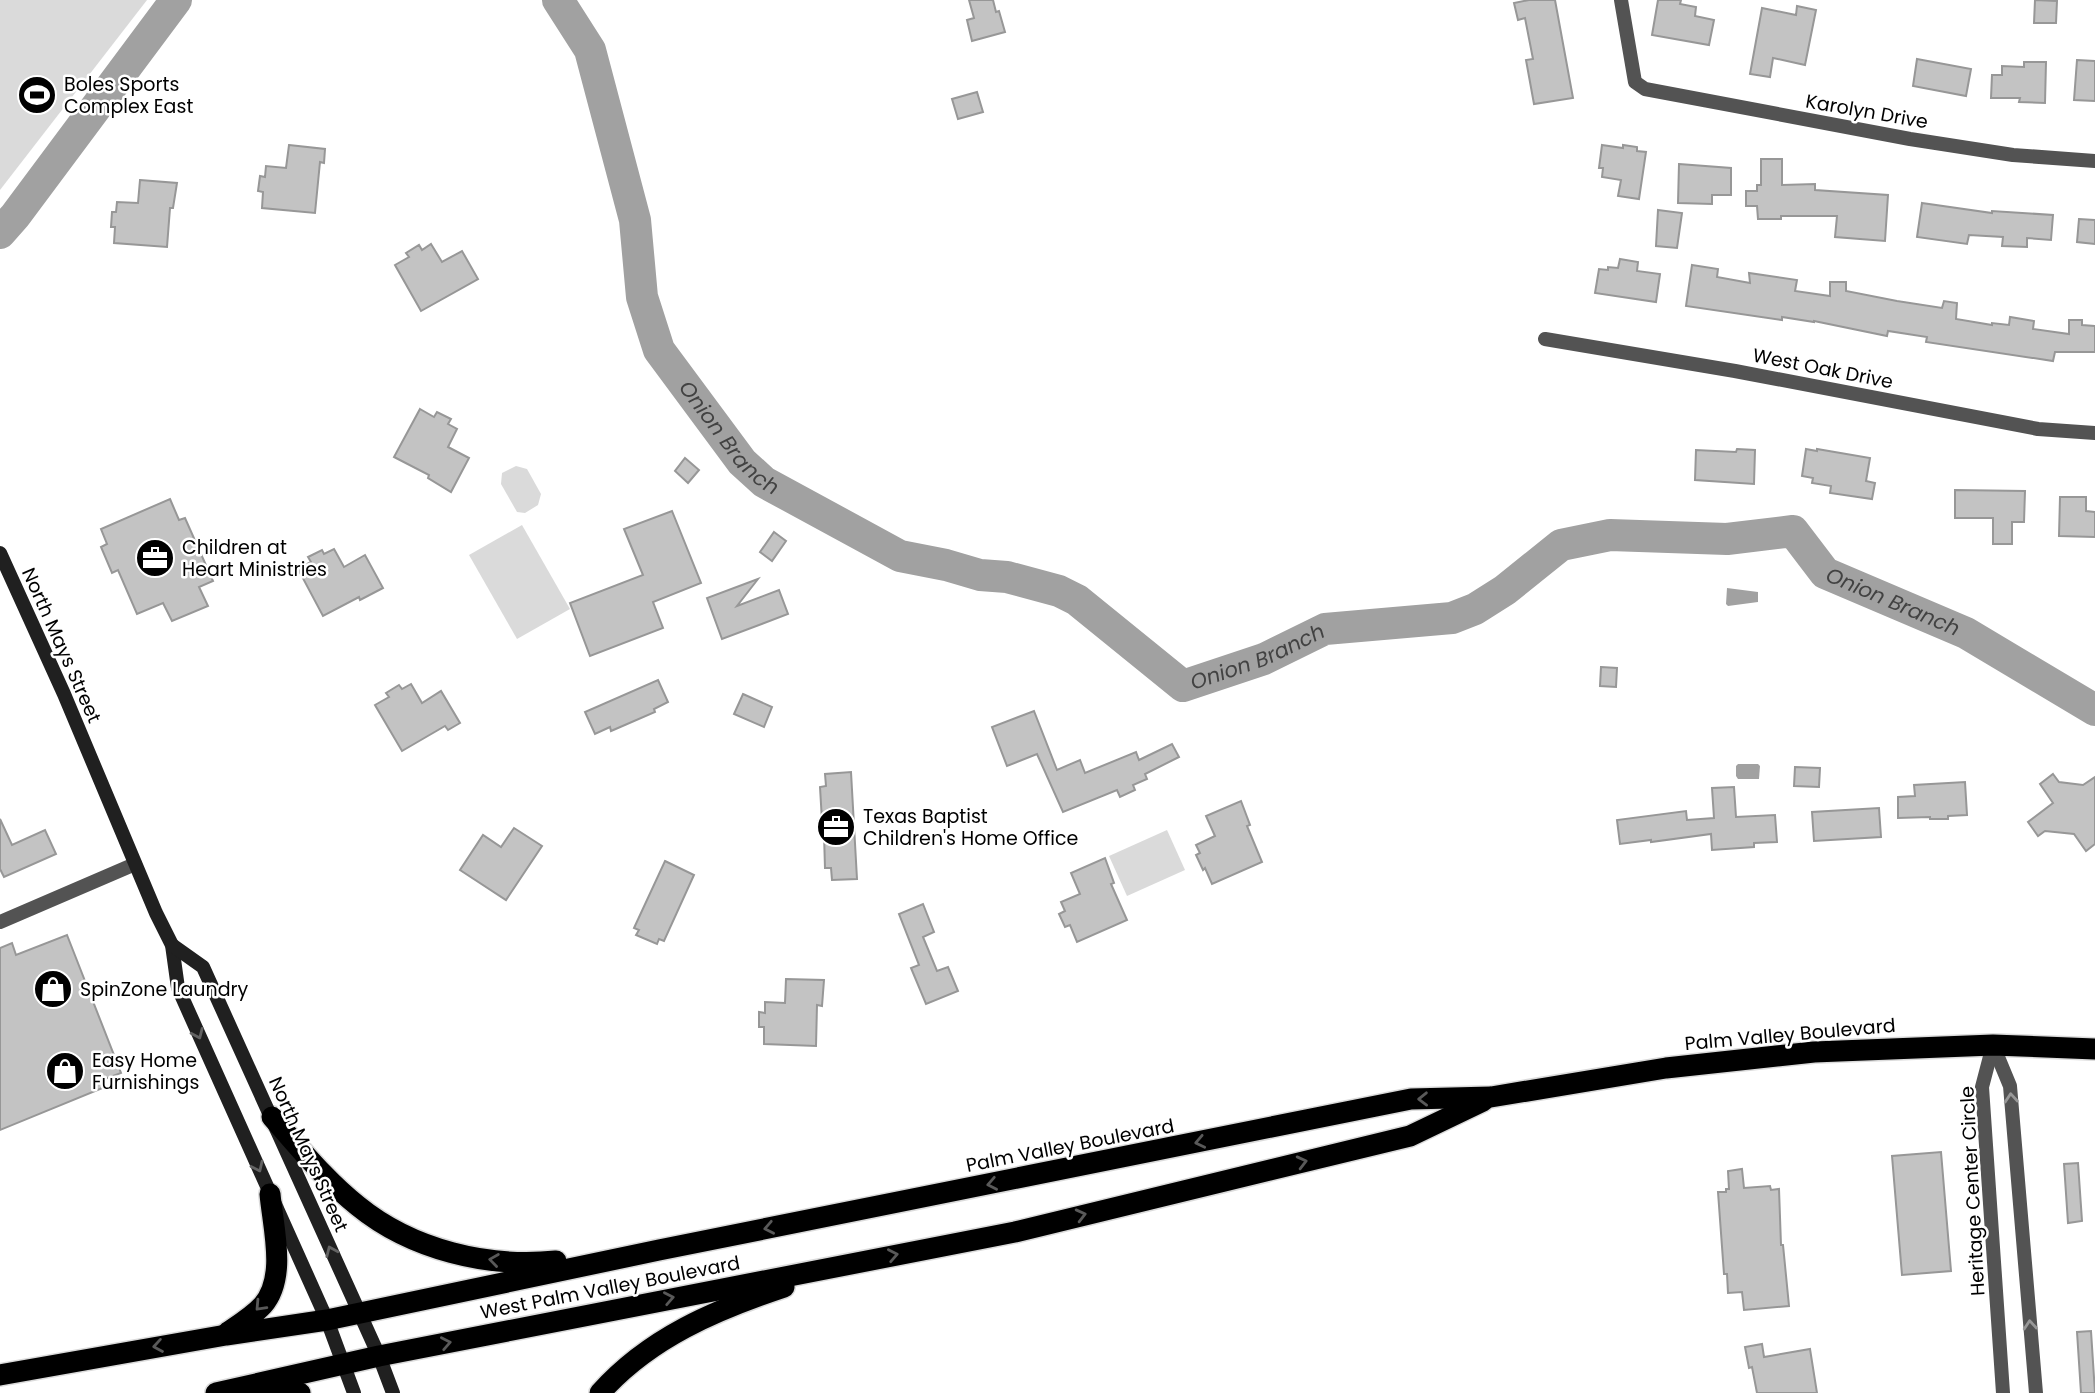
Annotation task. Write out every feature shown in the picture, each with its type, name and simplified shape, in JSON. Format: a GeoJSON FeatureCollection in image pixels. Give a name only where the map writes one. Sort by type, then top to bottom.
{"type":"FeatureCollection","features":[{"type":"Feature","properties":{"kind":"highway","name":"Palm Valley Boulevard"},"geometry":{"type":"LineString","coordinates":[[659,1250],[1411,1099],[1491,1097],[1653,1070],[1814,1052],[1993,1045],[2095,1049]]}},
{"type":"Feature","properties":{"kind":"highway","name":"Palm Valley Boulevard"},"geometry":{"type":"LineString","coordinates":[[1015,1232],[1410,1136],[1491,1097]]}},
{"type":"Feature","properties":{"kind":"highway"},"geometry":{"type":"LineString","coordinates":[[272,1117],[327,1178],[359,1208],[396,1230],[431,1245],[468,1256],[516,1263],[540,1263],[659,1250]]}},
{"type":"Feature","properties":{"kind":"highway"},"geometry":{"type":"LineString","coordinates":[[226,1335],[264,1304],[274,1286],[277,1261],[270,1194]]}},
{"type":"Feature","properties":{"kind":"highway","name":"West Palm Valley Boulevard"},"geometry":{"type":"LineString","coordinates":[[216,1393],[379,1356],[1015,1232]]}},
{"type":"Feature","properties":{"kind":"highway","name":"West Palm Valley Boulevard"},"geometry":{"type":"LineString","coordinates":[[0,1375],[327,1320],[659,1250]]}},
{"type":"Feature","properties":{"kind":"highway"},"geometry":{"type":"LineString","coordinates":[[600,1393],[634,1360],[690,1324],[754,1297],[864,1260]]}},
{"type":"Feature","properties":{"kind":"highway"},"geometry":{"type":"LineString","coordinates":[[253,1393],[300,1393]]}},
{"type":"Feature","properties":{"kind":"main road","name":"North Mays Street"},"geometry":{"type":"LineString","coordinates":[[0,553],[172,945],[178,988],[327,1320],[354,1393]]}},
{"type":"Feature","properties":{"kind":"main road","name":"North Mays Street"},"geometry":{"type":"LineString","coordinates":[[172,945],[203,967],[379,1356],[393,1393]]}},
{"type":"Feature","properties":{"kind":"street","name":"Karolyn Drive"},"geometry":{"type":"LineString","coordinates":[[1621,0],[1635,82],[1645,89],[1910,139],[2013,155],[2095,161]]}},
{"type":"Feature","properties":{"kind":"street","name":"West Oak Drive"},"geometry":{"type":"LineString","coordinates":[[1545,339],[1735,371],[2038,429],[2095,433]]}},
{"type":"Feature","properties":{"kind":"street"},"geometry":{"type":"LineString","coordinates":[[0,922],[135,864]]}},
{"type":"Feature","properties":{"kind":"street"},"geometry":{"type":"LineString","coordinates":[[1993,1045],[2010,1086],[2036,1393]]}},
{"type":"Feature","properties":{"kind":"street","name":"Heritage Center Circle"},"geometry":{"type":"LineString","coordinates":[[1993,1045],[1982,1087],[2003,1393]]}},
{"type":"Feature","properties":{"kind":"shaded area","name":"Boles Sports Complex East"},"geometry":{"type":"Polygon","coordinates":[[[0,0],[147,0],[0,190],[0,0]]]}},
{"type":"Feature","properties":{"kind":"shaded area"},"geometry":{"type":"Polygon","coordinates":[[[516,466],[527,469],[541,494],[538,505],[525,513],[517,512],[501,484],[502,473],[516,466]]]}},
{"type":"Feature","properties":{"kind":"shaded area"},"geometry":{"type":"Polygon","coordinates":[[[522,525],[570,609],[517,639],[469,555],[522,525]]]}},
{"type":"Feature","properties":{"kind":"shaded area"},"geometry":{"type":"Polygon","coordinates":[[[1727,588],[1758,592],[1758,602],[1728,606],[1727,588]]]}},
{"type":"Feature","properties":{"kind":"shaded area"},"geometry":{"type":"Polygon","coordinates":[[[1738,764],[1758,764],[1759,779],[1738,779],[1738,764]]]}},
{"type":"Feature","properties":{"kind":"shaded area"},"geometry":{"type":"Polygon","coordinates":[[[1167,830],[1185,870],[1127,896],[1109,856],[1167,830]]]}},
{"type":"Feature","properties":{"kind":"building"},"geometry":{"type":"Polygon","coordinates":[[[969,0],[993,0],[1005,32],[972,41],[967,20],[974,18],[969,0]]]}},
{"type":"Feature","properties":{"kind":"building"},"geometry":{"type":"Polygon","coordinates":[[[1555,0],[1573,98],[1534,104],[1526,60],[1533,59],[1525,18],[1518,20],[1514,3],[1555,0]]]}},
{"type":"Feature","properties":{"kind":"building"},"geometry":{"type":"Polygon","coordinates":[[[1658,0],[1681,0],[1680,4],[1696,7],[1695,16],[1714,20],[1709,45],[1652,35],[1658,0]]]}},
{"type":"Feature","properties":{"kind":"building"},"geometry":{"type":"Polygon","coordinates":[[[2035,0],[2057,1],[2056,23],[2034,23],[2035,0]]]}},
{"type":"Feature","properties":{"kind":"building"},"geometry":{"type":"Polygon","coordinates":[[[1797,6],[1816,10],[1805,65],[1773,58],[1770,77],[1750,74],[1762,8],[1796,15],[1797,6]]]}},
{"type":"Feature","properties":{"kind":"building"},"geometry":{"type":"Polygon","coordinates":[[[1917,59],[1971,69],[1966,96],[1913,86],[1917,59]]]}},
{"type":"Feature","properties":{"kind":"building"},"geometry":{"type":"Polygon","coordinates":[[[2077,60],[2095,61],[2095,101],[2074,100],[2077,60]]]}},
{"type":"Feature","properties":{"kind":"building"},"geometry":{"type":"Polygon","coordinates":[[[2024,62],[2046,62],[2045,103],[2019,102],[2020,98],[1991,98],[1992,75],[2002,75],[2002,66],[2024,67],[2024,62]]]}},
{"type":"Feature","properties":{"kind":"building"},"geometry":{"type":"Polygon","coordinates":[[[977,92],[983,112],[958,119],[952,99],[977,92]]]}},
{"type":"Feature","properties":{"kind":"building"},"geometry":{"type":"Polygon","coordinates":[[[289,145],[325,149],[324,163],[320,162],[315,213],[262,208],[263,192],[258,191],[260,176],[265,177],[266,166],[286,168],[289,145]]]}},
{"type":"Feature","properties":{"kind":"building"},"geometry":{"type":"Polygon","coordinates":[[[1602,145],[1637,147],[1637,151],[1646,152],[1639,199],[1618,196],[1621,180],[1602,177],[1603,168],[1599,168],[1602,145]]]}},
{"type":"Feature","properties":{"kind":"building"},"geometry":{"type":"Polygon","coordinates":[[[1761,159],[1782,159],[1782,185],[1815,184],[1815,190],[1888,195],[1885,241],[1835,237],[1837,216],[1781,216],[1781,219],[1758,219],[1757,206],[1746,206],[1746,191],[1757,191],[1757,185],[1761,185],[1761,159]]]}},
{"type":"Feature","properties":{"kind":"building"},"geometry":{"type":"Polygon","coordinates":[[[1679,164],[1731,168],[1731,195],[1712,195],[1712,204],[1678,203],[1679,164]]]}},
{"type":"Feature","properties":{"kind":"building"},"geometry":{"type":"Polygon","coordinates":[[[140,180],[177,183],[173,208],[170,208],[167,247],[114,243],[112,212],[116,212],[117,202],[138,203],[140,180]]]}},
{"type":"Feature","properties":{"kind":"building"},"geometry":{"type":"Polygon","coordinates":[[[1922,203],[1992,213],[2053,215],[2051,240],[2027,238],[2027,247],[2002,246],[2003,237],[1969,235],[1967,244],[1917,237],[1922,203]]]}},
{"type":"Feature","properties":{"kind":"building"},"geometry":{"type":"Polygon","coordinates":[[[1658,210],[1682,213],[1677,248],[1656,246],[1658,210]]]}},
{"type":"Feature","properties":{"kind":"building"},"geometry":{"type":"Polygon","coordinates":[[[2079,219],[2095,220],[2095,244],[2077,242],[2079,219]]]}},
{"type":"Feature","properties":{"kind":"building"},"geometry":{"type":"Polygon","coordinates":[[[431,244],[442,262],[462,251],[478,279],[421,311],[395,265],[409,257],[406,253],[419,245],[422,250],[431,244]]]}},
{"type":"Feature","properties":{"kind":"building"},"geometry":{"type":"Polygon","coordinates":[[[1620,259],[1638,262],[1637,271],[1660,274],[1656,302],[1595,293],[1599,269],[1618,268],[1620,259]]]}},
{"type":"Feature","properties":{"kind":"building"},"geometry":{"type":"Polygon","coordinates":[[[1692,265],[1718,269],[1717,277],[1750,283],[1749,273],[1797,280],[1795,291],[1830,296],[1830,282],[1846,282],[1846,291],[1897,301],[1942,308],[1944,301],[1957,303],[1956,319],[1992,325],[2009,325],[2010,317],[2034,321],[2033,329],[2069,334],[2069,320],[2082,320],[2082,325],[2095,326],[2095,352],[2055,352],[2053,361],[1926,342],[1927,337],[1888,331],[1887,336],[1814,321],[1782,317],[1782,320],[1686,306],[1692,265]]]}},
{"type":"Feature","properties":{"kind":"building"},"geometry":{"type":"Polygon","coordinates":[[[420,409],[434,417],[437,412],[451,419],[448,424],[457,429],[448,447],[469,458],[451,492],[428,478],[429,475],[394,457],[420,409]]]}},
{"type":"Feature","properties":{"kind":"building"},"geometry":{"type":"Polygon","coordinates":[[[1737,449],[1755,450],[1754,484],[1695,480],[1696,450],[1736,452],[1737,449]]]}},
{"type":"Feature","properties":{"kind":"building"},"geometry":{"type":"Polygon","coordinates":[[[1806,449],[1870,458],[1866,481],[1875,483],[1872,499],[1830,493],[1831,486],[1812,483],[1813,478],[1802,476],[1806,449]]]}},
{"type":"Feature","properties":{"kind":"building"},"geometry":{"type":"Polygon","coordinates":[[[685,458],[699,470],[688,483],[675,471],[685,458]]]}},
{"type":"Feature","properties":{"kind":"building"},"geometry":{"type":"Polygon","coordinates":[[[1955,490],[2025,491],[2024,522],[2012,522],[2012,544],[1993,544],[1993,518],[1955,518],[1955,490]]]}},
{"type":"Feature","properties":{"kind":"building"},"geometry":{"type":"Polygon","coordinates":[[[2060,497],[2086,497],[2086,511],[2095,512],[2095,537],[2059,536],[2060,497]]]}},
{"type":"Feature","properties":{"kind":"building","name":"Children at Heart Ministries"},"geometry":{"type":"Polygon","coordinates":[[[170,499],[179,520],[185,518],[213,581],[199,587],[208,606],[172,621],[163,603],[137,614],[118,570],[112,573],[101,547],[107,544],[101,529],[170,499]]]}},
{"type":"Feature","properties":{"kind":"building"},"geometry":{"type":"Polygon","coordinates":[[[672,511],[701,583],[653,602],[663,628],[590,656],[570,603],[643,575],[624,529],[672,511]]]}},
{"type":"Feature","properties":{"kind":"building"},"geometry":{"type":"Polygon","coordinates":[[[774,532],[786,541],[772,561],[760,552],[774,532]]]}},
{"type":"Feature","properties":{"kind":"building"},"geometry":{"type":"Polygon","coordinates":[[[334,549],[344,567],[365,555],[383,588],[323,616],[298,569],[311,562],[308,557],[322,550],[324,554],[334,549]]]}},
{"type":"Feature","properties":{"kind":"building"},"geometry":{"type":"Polygon","coordinates":[[[758,579],[737,606],[779,590],[788,614],[722,639],[707,598],[758,579]]]}},
{"type":"Feature","properties":{"kind":"building"},"geometry":{"type":"Polygon","coordinates":[[[1601,667],[1617,668],[1616,687],[1600,686],[1601,667]]]}},
{"type":"Feature","properties":{"kind":"building"},"geometry":{"type":"Polygon","coordinates":[[[658,680],[668,702],[654,709],[655,712],[611,731],[610,727],[595,734],[585,712],[658,680]]]}},
{"type":"Feature","properties":{"kind":"building"},"geometry":{"type":"Polygon","coordinates":[[[411,684],[422,703],[441,691],[460,723],[448,730],[445,726],[402,751],[375,705],[389,697],[386,693],[399,685],[402,689],[411,684]]]}},
{"type":"Feature","properties":{"kind":"building"},"geometry":{"type":"Polygon","coordinates":[[[743,694],[772,707],[764,727],[734,714],[743,694]]]}},
{"type":"Feature","properties":{"kind":"building"},"geometry":{"type":"Polygon","coordinates":[[[1034,711],[1057,770],[1080,760],[1085,773],[1136,752],[1139,760],[1172,744],[1179,757],[1145,774],[1147,779],[1133,785],[1135,790],[1120,797],[1117,790],[1063,812],[1037,754],[1007,766],[992,727],[1034,711]]]}},
{"type":"Feature","properties":{"kind":"building"},"geometry":{"type":"Polygon","coordinates":[[[1795,767],[1820,768],[1819,787],[1794,786],[1795,767]]]}},
{"type":"Feature","properties":{"kind":"building","name":"Texas Baptist Children's Home Office"},"geometry":{"type":"Polygon","coordinates":[[[851,772],[857,879],[832,880],[831,868],[825,868],[824,834],[819,834],[818,821],[822,821],[820,787],[826,786],[825,774],[851,772]]]}},
{"type":"Feature","properties":{"kind":"building"},"geometry":{"type":"Polygon","coordinates":[[[2053,774],[2059,782],[2083,785],[2095,777],[2095,844],[2086,851],[2074,834],[2045,831],[2038,836],[2028,822],[2053,803],[2040,784],[2053,774]]]}},
{"type":"Feature","properties":{"kind":"building"},"geometry":{"type":"Polygon","coordinates":[[[1965,782],[1967,815],[1948,816],[1948,819],[1898,818],[1898,797],[1915,796],[1914,785],[1965,782]]]}},
{"type":"Feature","properties":{"kind":"building"},"geometry":{"type":"Polygon","coordinates":[[[1734,787],[1736,817],[1775,815],[1777,842],[1754,843],[1754,847],[1712,850],[1711,834],[1620,844],[1617,820],[1686,811],[1687,820],[1714,818],[1712,788],[1734,787]]]}},
{"type":"Feature","properties":{"kind":"building"},"geometry":{"type":"Polygon","coordinates":[[[1241,801],[1250,825],[1247,826],[1262,862],[1212,884],[1196,855],[1200,853],[1196,845],[1215,836],[1206,816],[1241,801]]]}},
{"type":"Feature","properties":{"kind":"building"},"geometry":{"type":"Polygon","coordinates":[[[1879,808],[1881,837],[1814,841],[1812,812],[1879,808]]]}},
{"type":"Feature","properties":{"kind":"building"},"geometry":{"type":"Polygon","coordinates":[[[0,819],[12,845],[45,830],[56,854],[4,877],[0,869],[0,819]]]}},
{"type":"Feature","properties":{"kind":"building"},"geometry":{"type":"Polygon","coordinates":[[[514,828],[542,846],[506,900],[460,870],[483,835],[501,847],[514,828]]]}},
{"type":"Feature","properties":{"kind":"building"},"geometry":{"type":"Polygon","coordinates":[[[1105,858],[1114,883],[1111,884],[1127,920],[1077,942],[1070,925],[1065,927],[1059,914],[1065,911],[1061,902],[1080,894],[1071,873],[1105,858]]]}},
{"type":"Feature","properties":{"kind":"building"},"geometry":{"type":"Polygon","coordinates":[[[665,861],[694,875],[664,941],[659,939],[657,944],[636,935],[639,930],[634,928],[665,861]]]}},
{"type":"Feature","properties":{"kind":"building"},"geometry":{"type":"Polygon","coordinates":[[[923,904],[934,932],[923,937],[937,971],[948,967],[958,991],[926,1004],[911,968],[919,965],[899,914],[923,904]]]}},
{"type":"Feature","properties":{"kind":"building"},"geometry":{"type":"Polygon","coordinates":[[[67,935],[121,1073],[102,1080],[105,1087],[0,1130],[0,948],[12,943],[16,955],[67,935]]]}},
{"type":"Feature","properties":{"kind":"building"},"geometry":{"type":"Polygon","coordinates":[[[786,979],[824,980],[822,1006],[817,1005],[816,1046],[764,1044],[764,1027],[759,1027],[759,1012],[765,1013],[765,1002],[785,1003],[786,979]]]}},
{"type":"Feature","properties":{"kind":"building"},"geometry":{"type":"Polygon","coordinates":[[[1941,1152],[1951,1271],[1902,1275],[1892,1156],[1941,1152]]]}},
{"type":"Feature","properties":{"kind":"building"},"geometry":{"type":"Polygon","coordinates":[[[2078,1163],[2082,1221],[2068,1223],[2064,1164],[2078,1163]]]}},
{"type":"Feature","properties":{"kind":"building"},"geometry":{"type":"Polygon","coordinates":[[[1742,1169],[1744,1188],[1770,1186],[1771,1190],[1779,1189],[1781,1245],[1789,1306],[1744,1310],[1742,1292],[1728,1293],[1727,1274],[1724,1274],[1718,1192],[1726,1192],[1726,1189],[1729,1189],[1728,1171],[1742,1169]]]}},
{"type":"Feature","properties":{"kind":"building"},"geometry":{"type":"Polygon","coordinates":[[[2091,1331],[2095,1393],[2081,1393],[2077,1332],[2091,1331]]]}},
{"type":"Feature","properties":{"kind":"building"},"geometry":{"type":"Polygon","coordinates":[[[1762,1344],[1764,1357],[1810,1349],[1817,1393],[1757,1393],[1745,1347],[1762,1344]]]}},
{"type":"Feature","properties":{"kind":"waterway","name":"Onion Branch"},"geometry":{"type":"LineString","coordinates":[[0,233],[176,0]]}},
{"type":"Feature","properties":{"kind":"waterway","name":"Onion Branch"},"geometry":{"type":"LineString","coordinates":[[558,0],[590,50],[635,220],[642,297],[659,350],[742,462],[764,482],[900,556],[980,575],[1007,577],[1059,591],[1077,600],[1183,686],[1264,659],[1325,629],[1452,618],[1475,609],[1505,590],[1561,545],[1610,535],[1727,539],[1793,531],[1825,573],[1966,633],[2095,710]]}},
{"type":"Feature","properties":{"kind":"place","name":"Boles Sports Complex East"},"geometry":{"type":"Point","coordinates":[37,95]}},
{"type":"Feature","properties":{"kind":"place","name":"Children at Heart Ministries"},"geometry":{"type":"Point","coordinates":[155,558]}},
{"type":"Feature","properties":{"kind":"place","name":"Texas Baptist Children's Home Office"},"geometry":{"type":"Point","coordinates":[836,827]}},
{"type":"Feature","properties":{"kind":"place","name":"SpinZone Laundry"},"geometry":{"type":"Point","coordinates":[53,989]}},
{"type":"Feature","properties":{"kind":"place","name":"Easy Home Furnishings"},"geometry":{"type":"Point","coordinates":[65,1071]}}]}
